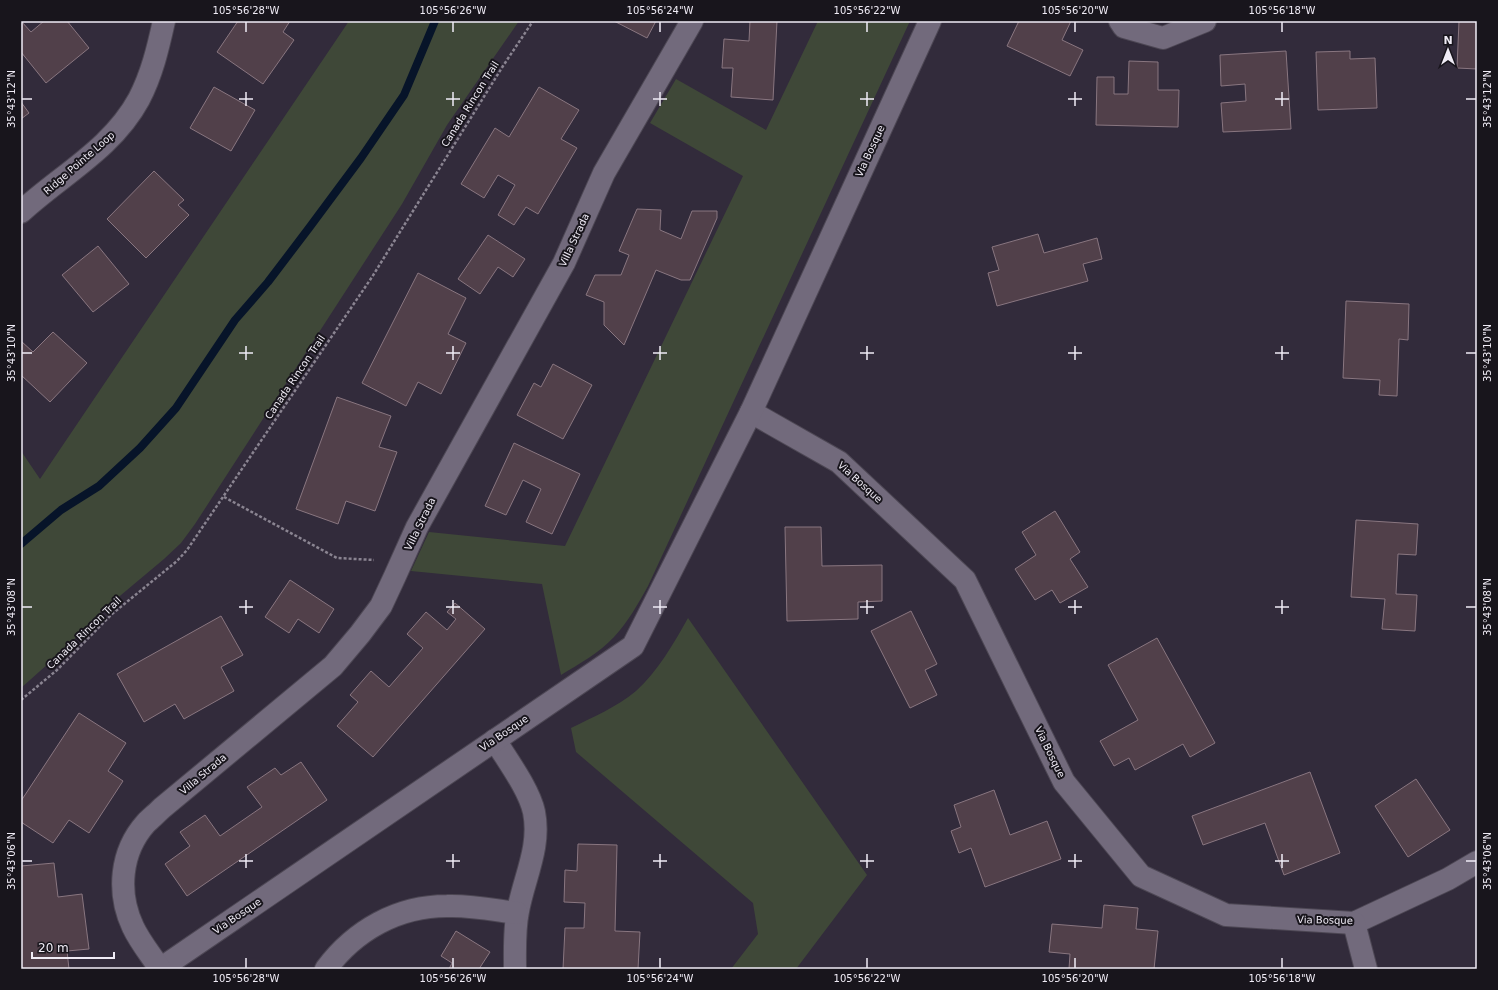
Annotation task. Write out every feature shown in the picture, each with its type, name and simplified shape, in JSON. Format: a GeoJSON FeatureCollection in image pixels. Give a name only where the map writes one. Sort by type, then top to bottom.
{"type":"FeatureCollection","features":[{"type":"Feature","properties":{"kind":"street","name":"Ridge Pointe Loop"},"geometry":{"type":"LineString","coordinates":[[21,212],[95,152],[112,136],[127,117],[139,99],[148,79],[164,21]]}},
{"type":"Feature","properties":{"kind":"street","name":"Villa Strada"},"geometry":{"type":"LineString","coordinates":[[160,969],[134,929],[126,909],[123,889],[124,865],[130,847],[145,824],[162,808],[333,666],[381,606],[417,527],[564,263],[604,173],[692,21]]}},
{"type":"Feature","properties":{"kind":"street","name":"Via Bosque"},"geometry":{"type":"LineString","coordinates":[[160,969],[633,646],[751,412],[930,21]]}},
{"type":"Feature","properties":{"kind":"street"},"geometry":{"type":"LineString","coordinates":[[1120,21],[1124,27],[1163,38],[1205,21]]}},
{"type":"Feature","properties":{"kind":"street","name":"Via Bosque"},"geometry":{"type":"LineString","coordinates":[[751,412],[839,462],[965,580],[1064,782],[1141,876],[1226,915],[1354,922],[1448,879],[1477,862]]}},
{"type":"Feature","properties":{"kind":"street"},"geometry":{"type":"LineString","coordinates":[[495,740],[528,795],[534,811],[536,826],[535,846],[517,913],[515,969]]}},
{"type":"Feature","properties":{"kind":"street"},"geometry":{"type":"LineString","coordinates":[[326,969],[336,957],[360,935],[376,923],[408,911],[447,906],[469,906],[517,913]]}},
{"type":"Feature","properties":{"kind":"street"},"geometry":{"type":"LineString","coordinates":[[1354,922],[1366,969]]}},
{"type":"Feature","properties":{"kind":"path","name":"Canada Rincon Trail"},"geometry":{"type":"LineString","coordinates":[[21,700],[57,670],[112,614],[177,561],[196,539],[372,277],[503,66],[533,21]]}},
{"type":"Feature","properties":{"kind":"path"},"geometry":{"type":"LineString","coordinates":[[224,497],[337,558],[402,562]]}},
{"type":"Feature","properties":{"kind":"green space"},"geometry":{"type":"Polygon","coordinates":[[[349,21],[519,21],[447,125],[402,204],[195,524],[181,543],[96,616],[67,647],[21,688],[21,451],[40,479],[349,21]]]}},
{"type":"Feature","properties":{"kind":"green space"},"geometry":{"type":"Polygon","coordinates":[[[818,21],[910,21],[648,586],[637,606],[614,637],[595,653],[561,675],[542,584],[411,571],[429,532],[565,546],[743,176],[650,123],[676,79],[766,130],[818,21]]]}},
{"type":"Feature","properties":{"kind":"green space"},"geometry":{"type":"Polygon","coordinates":[[[688,618],[867,875],[796,969],[731,969],[758,934],[753,903],[576,752],[571,728],[613,707],[636,691],[658,666],[688,618]]]}},
{"type":"Feature","properties":{"kind":"building"},"geometry":{"type":"Polygon","coordinates":[[[21,21],[31,32],[44,21],[67,21],[89,48],[46,83],[21,52],[21,21]]]}},
{"type":"Feature","properties":{"kind":"building"},"geometry":{"type":"Polygon","coordinates":[[[238,21],[290,21],[283,32],[294,40],[263,84],[217,52],[238,21]]]}},
{"type":"Feature","properties":{"kind":"building"},"geometry":{"type":"Polygon","coordinates":[[[614,21],[656,21],[647,38],[614,21]]]}},
{"type":"Feature","properties":{"kind":"building"},"geometry":{"type":"Polygon","coordinates":[[[750,21],[777,21],[773,100],[731,97],[733,68],[722,68],[724,39],[749,41],[750,21]]]}},
{"type":"Feature","properties":{"kind":"building"},"geometry":{"type":"Polygon","coordinates":[[[1019,21],[1071,21],[1062,40],[1083,50],[1070,76],[1007,46],[1019,21]]]}},
{"type":"Feature","properties":{"kind":"building"},"geometry":{"type":"Polygon","coordinates":[[[1459,21],[1477,21],[1477,69],[1457,68],[1459,21]]]}},
{"type":"Feature","properties":{"kind":"building"},"geometry":{"type":"Polygon","coordinates":[[[1286,51],[1291,129],[1223,132],[1221,103],[1246,101],[1245,84],[1221,86],[1220,55],[1286,51]]]}},
{"type":"Feature","properties":{"kind":"building"},"geometry":{"type":"Polygon","coordinates":[[[1350,51],[1350,59],[1375,58],[1377,108],[1318,110],[1316,52],[1350,51]]]}},
{"type":"Feature","properties":{"kind":"building"},"geometry":{"type":"Polygon","coordinates":[[[1129,61],[1158,62],[1158,90],[1179,90],[1178,127],[1096,125],[1097,77],[1114,77],[1114,94],[1128,94],[1129,61]]]}},
{"type":"Feature","properties":{"kind":"building"},"geometry":{"type":"Polygon","coordinates":[[[214,87],[255,110],[231,151],[190,128],[214,87]]]}},
{"type":"Feature","properties":{"kind":"building"},"geometry":{"type":"Polygon","coordinates":[[[539,87],[579,110],[561,139],[577,148],[538,214],[526,207],[514,225],[498,215],[515,185],[498,175],[484,198],[461,184],[495,128],[509,137],[539,87]]]}},
{"type":"Feature","properties":{"kind":"building"},"geometry":{"type":"Polygon","coordinates":[[[21,102],[29,113],[21,119],[21,102]]]}},
{"type":"Feature","properties":{"kind":"building"},"geometry":{"type":"Polygon","coordinates":[[[154,171],[184,200],[178,205],[189,215],[146,258],[107,219],[154,171]]]}},
{"type":"Feature","properties":{"kind":"building"},"geometry":{"type":"Polygon","coordinates":[[[637,209],[661,210],[660,230],[681,239],[692,211],[717,211],[717,218],[690,280],[681,280],[656,270],[624,345],[604,325],[604,302],[586,295],[595,275],[621,275],[629,255],[619,251],[637,209]]]}},
{"type":"Feature","properties":{"kind":"building"},"geometry":{"type":"Polygon","coordinates":[[[1038,234],[1044,253],[1097,238],[1102,259],[1083,264],[1088,281],[997,306],[988,273],[999,270],[992,247],[1038,234]]]}},
{"type":"Feature","properties":{"kind":"building"},"geometry":{"type":"Polygon","coordinates":[[[488,235],[525,259],[513,277],[498,267],[480,294],[458,279],[488,235]]]}},
{"type":"Feature","properties":{"kind":"building"},"geometry":{"type":"Polygon","coordinates":[[[98,246],[129,284],[93,312],[62,275],[98,246]]]}},
{"type":"Feature","properties":{"kind":"building"},"geometry":{"type":"Polygon","coordinates":[[[418,273],[466,298],[448,334],[466,343],[441,394],[418,382],[406,406],[362,383],[418,273]]]}},
{"type":"Feature","properties":{"kind":"building"},"geometry":{"type":"Polygon","coordinates":[[[1346,301],[1409,304],[1408,340],[1399,339],[1397,396],[1379,395],[1380,380],[1343,378],[1346,301]]]}},
{"type":"Feature","properties":{"kind":"building"},"geometry":{"type":"Polygon","coordinates":[[[53,332],[87,363],[50,402],[21,375],[21,341],[33,352],[53,332]]]}},
{"type":"Feature","properties":{"kind":"building"},"geometry":{"type":"Polygon","coordinates":[[[553,364],[592,385],[563,439],[517,415],[534,383],[541,387],[553,364]]]}},
{"type":"Feature","properties":{"kind":"building"},"geometry":{"type":"Polygon","coordinates":[[[337,397],[391,416],[379,447],[397,452],[375,511],[346,501],[338,524],[296,509],[337,397]]]}},
{"type":"Feature","properties":{"kind":"building"},"geometry":{"type":"Polygon","coordinates":[[[514,443],[580,474],[552,534],[526,522],[541,489],[523,480],[506,515],[485,506],[514,443]]]}},
{"type":"Feature","properties":{"kind":"building"},"geometry":{"type":"Polygon","coordinates":[[[1055,511],[1080,552],[1070,559],[1088,587],[1060,603],[1052,590],[1035,600],[1015,569],[1036,555],[1022,532],[1055,511]]]}},
{"type":"Feature","properties":{"kind":"building"},"geometry":{"type":"Polygon","coordinates":[[[1356,520],[1418,524],[1416,555],[1398,554],[1396,594],[1417,595],[1415,631],[1382,629],[1385,599],[1351,597],[1356,520]]]}},
{"type":"Feature","properties":{"kind":"building"},"geometry":{"type":"Polygon","coordinates":[[[785,527],[821,527],[822,566],[882,565],[882,601],[858,602],[858,619],[787,621],[785,527]]]}},
{"type":"Feature","properties":{"kind":"building"},"geometry":{"type":"Polygon","coordinates":[[[290,580],[334,609],[319,633],[298,619],[289,633],[265,617],[290,580]]]}},
{"type":"Feature","properties":{"kind":"building"},"geometry":{"type":"Polygon","coordinates":[[[455,603],[485,629],[373,757],[337,726],[358,702],[350,695],[371,671],[389,687],[423,648],[407,634],[426,612],[447,630],[456,619],[447,612],[455,603]]]}},
{"type":"Feature","properties":{"kind":"building"},"geometry":{"type":"Polygon","coordinates":[[[911,611],[937,664],[925,670],[937,695],[910,708],[871,631],[911,611]]]}},
{"type":"Feature","properties":{"kind":"building"},"geometry":{"type":"Polygon","coordinates":[[[221,616],[243,655],[221,667],[234,691],[184,719],[175,704],[144,722],[117,674],[221,616]]]}},
{"type":"Feature","properties":{"kind":"building"},"geometry":{"type":"Polygon","coordinates":[[[1157,638],[1215,743],[1190,757],[1183,744],[1135,770],[1129,758],[1114,766],[1100,741],[1138,720],[1108,665],[1157,638]]]}},
{"type":"Feature","properties":{"kind":"building"},"geometry":{"type":"Polygon","coordinates":[[[79,713],[126,743],[108,771],[123,781],[89,833],[69,820],[53,843],[21,822],[21,801],[79,713]]]}},
{"type":"Feature","properties":{"kind":"building"},"geometry":{"type":"Polygon","coordinates":[[[301,762],[327,800],[187,896],[165,864],[190,846],[180,832],[205,815],[220,836],[262,807],[247,787],[275,768],[281,775],[301,762]]]}},
{"type":"Feature","properties":{"kind":"building"},"geometry":{"type":"Polygon","coordinates":[[[1310,772],[1340,853],[1284,875],[1265,823],[1203,845],[1192,816],[1310,772]]]}},
{"type":"Feature","properties":{"kind":"building"},"geometry":{"type":"Polygon","coordinates":[[[1416,779],[1450,830],[1408,857],[1375,806],[1416,779]]]}},
{"type":"Feature","properties":{"kind":"building"},"geometry":{"type":"Polygon","coordinates":[[[994,790],[1010,835],[1047,821],[1061,859],[985,887],[971,848],[959,853],[951,831],[961,827],[954,805],[994,790]]]}},
{"type":"Feature","properties":{"kind":"building"},"geometry":{"type":"Polygon","coordinates":[[[578,844],[617,845],[615,931],[640,932],[638,969],[563,969],[565,928],[584,928],[585,903],[564,902],[565,870],[577,871],[578,844]]]}},
{"type":"Feature","properties":{"kind":"building"},"geometry":{"type":"Polygon","coordinates":[[[54,863],[58,897],[82,894],[89,949],[67,951],[69,969],[21,969],[21,866],[54,863]]]}},
{"type":"Feature","properties":{"kind":"building"},"geometry":{"type":"Polygon","coordinates":[[[1104,905],[1138,908],[1136,929],[1158,931],[1154,969],[1069,969],[1070,954],[1049,952],[1052,924],[1102,928],[1104,905]]]}},
{"type":"Feature","properties":{"kind":"building"},"geometry":{"type":"Polygon","coordinates":[[[456,931],[490,952],[479,969],[449,969],[452,963],[441,956],[456,931]]]}},
{"type":"Feature","properties":{"kind":"waterway"},"geometry":{"type":"LineString","coordinates":[[21,544],[61,510],[99,486],[140,448],[176,408],[235,320],[268,282],[309,228],[361,158],[404,95],[435,21]]}}]}
